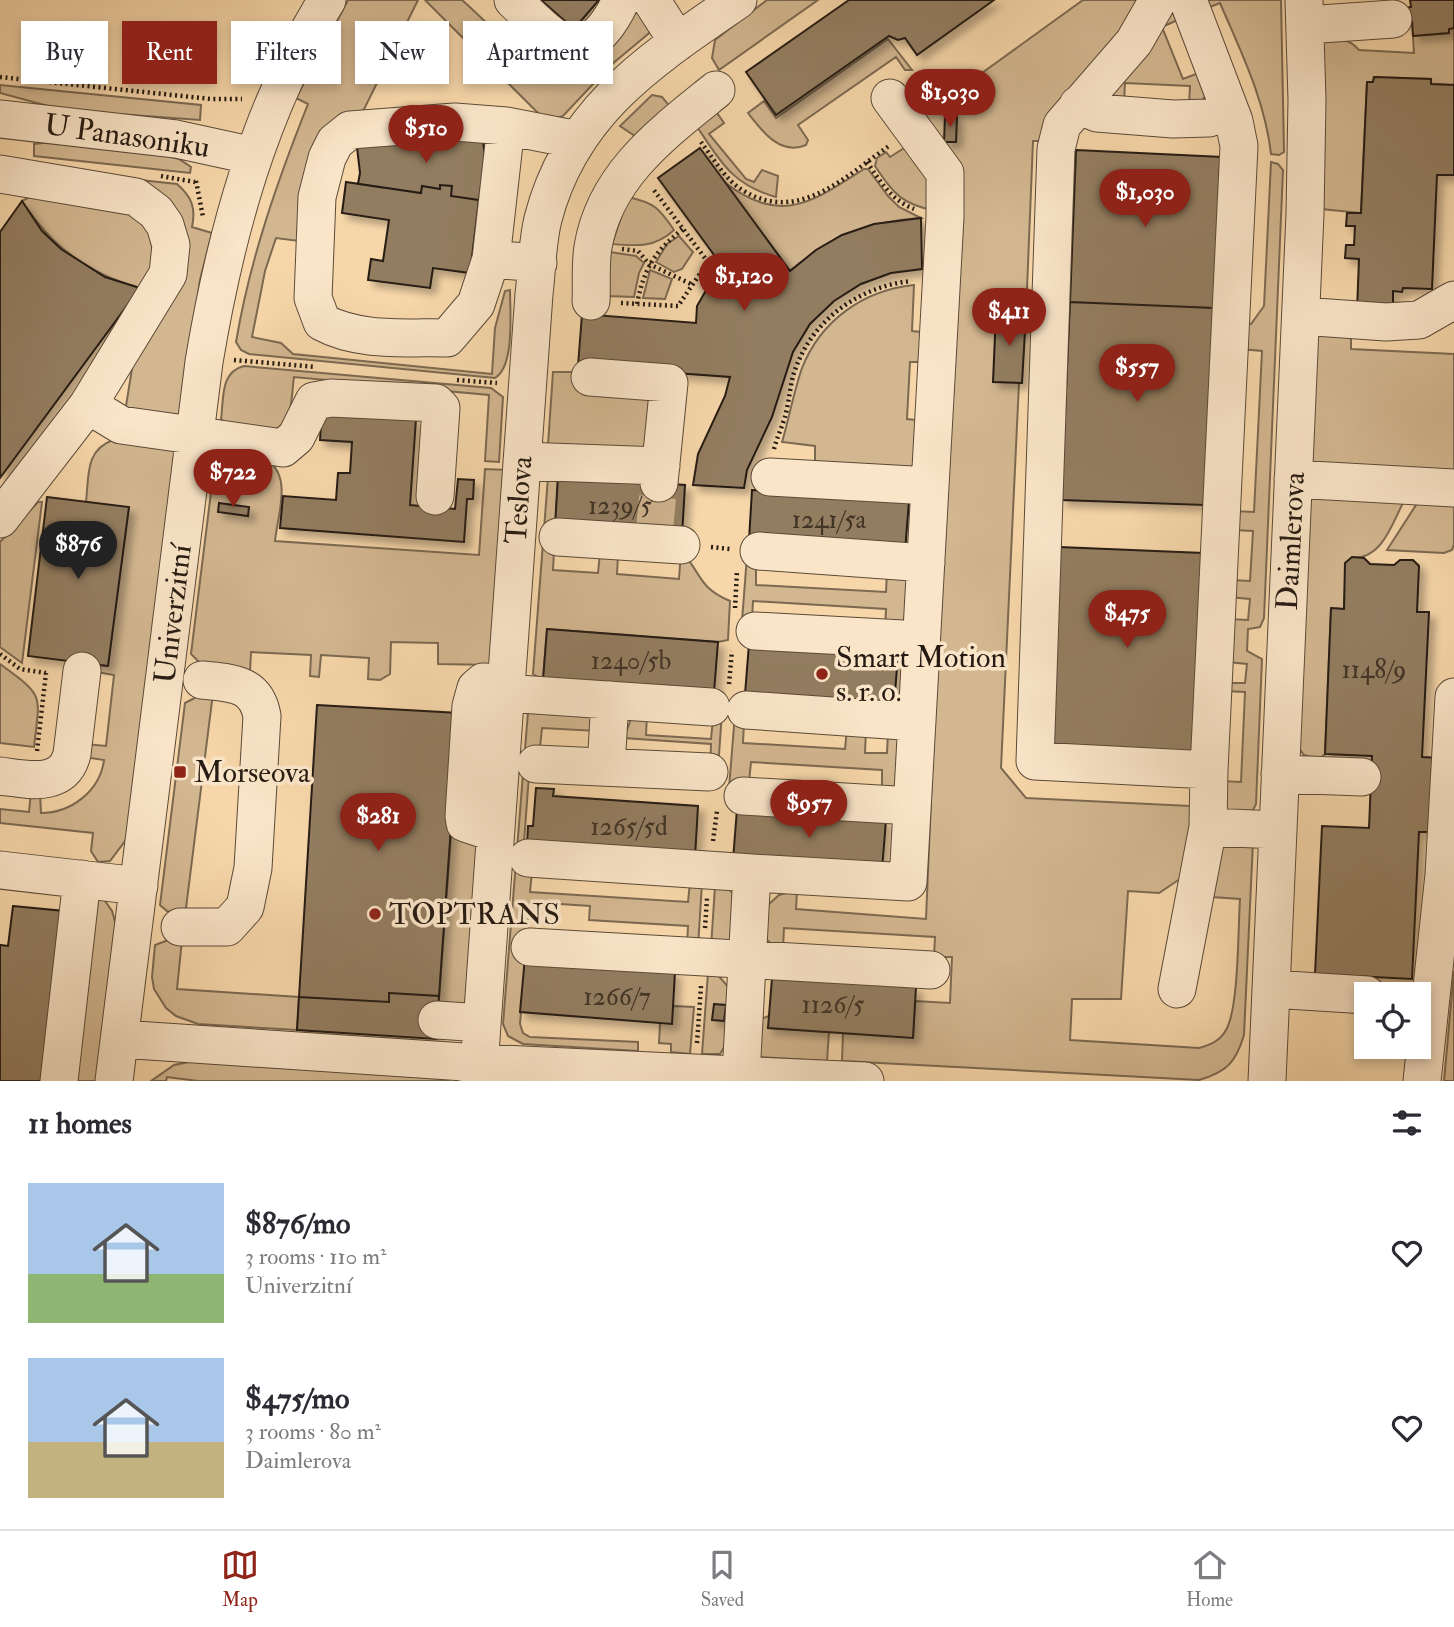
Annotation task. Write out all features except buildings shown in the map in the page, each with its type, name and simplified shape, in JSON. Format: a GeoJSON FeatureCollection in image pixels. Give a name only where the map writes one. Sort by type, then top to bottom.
{"type":"FeatureCollection","features":[{"type":"Feature","properties":{"kind":"street","name":"Univerzitní"},"geometry":{"type":"LineString","coordinates":[[114,1081],[195,436],[216,293],[231,229],[254,156],[278,95],[327,0]]}},
{"type":"Feature","properties":{"kind":"street"},"geometry":{"type":"LineString","coordinates":[[513,0],[559,40],[570,45],[587,41],[599,34],[621,0]]}},
{"type":"Feature","properties":{"kind":"street"},"geometry":{"type":"LineString","coordinates":[[651,0],[678,42]]}},
{"type":"Feature","properties":{"kind":"street","name":"Teslova"},"geometry":{"type":"LineString","coordinates":[[478,1072],[522,461],[543,221],[557,178],[598,111],[618,90],[678,42],[738,0]]}},
{"type":"Feature","properties":{"kind":"street"},"geometry":{"type":"LineString","coordinates":[[1158,0],[1134,42],[1062,125],[1056,149],[1035,761],[1209,771]]}},
{"type":"Feature","properties":{"kind":"street"},"geometry":{"type":"LineString","coordinates":[[1177,989],[1208,827],[1239,146],[1230,111],[1188,0]]}},
{"type":"Feature","properties":{"kind":"street"},"geometry":{"type":"LineString","coordinates":[[1305,13],[1393,19]]}},
{"type":"Feature","properties":{"kind":"street","name":"Daimlerova"},"geometry":{"type":"LineString","coordinates":[[1266,1081],[1301,316],[1306,164],[1305,13]]}},
{"type":"Feature","properties":{"kind":"street"},"geometry":{"type":"LineString","coordinates":[[591,301],[593,247],[605,205],[633,163],[651,143],[716,90]]}},
{"type":"Feature","properties":{"kind":"street"},"geometry":{"type":"LineString","coordinates":[[528,858],[908,882],[945,217],[945,173],[890,97]]}},
{"type":"Feature","properties":{"kind":"street"},"geometry":{"type":"LineString","coordinates":[[1077,105],[1097,113],[1173,119],[1209,118],[1230,111]]}},
{"type":"Feature","properties":{"kind":"street","name":"U Panasoniku"},"geometry":{"type":"LineString","coordinates":[[0,119],[176,139],[254,156]]}},
{"type":"Feature","properties":{"kind":"street"},"geometry":{"type":"LineString","coordinates":[[506,126],[491,259],[476,304],[447,338],[358,335],[336,330],[321,322],[313,298],[317,197],[327,158],[335,142],[350,130],[455,122],[506,126],[578,140]]}},
{"type":"Feature","properties":{"kind":"street"},"geometry":{"type":"LineString","coordinates":[[0,174],[136,197],[156,212],[165,225],[171,245],[168,274],[88,405],[0,519]]}},
{"type":"Feature","properties":{"kind":"street"},"geometry":{"type":"LineString","coordinates":[[491,259],[538,263]]}},
{"type":"Feature","properties":{"kind":"street"},"geometry":{"type":"LineString","coordinates":[[1301,316],[1386,322],[1419,320],[1454,300]]}},
{"type":"Feature","properties":{"kind":"street"},"geometry":{"type":"LineString","coordinates":[[522,461],[660,475],[669,383],[590,377]]}},
{"type":"Feature","properties":{"kind":"street"},"geometry":{"type":"LineString","coordinates":[[88,405],[121,425],[283,448],[296,437],[314,401],[331,398],[436,403],[441,408],[435,496]]}},
{"type":"Feature","properties":{"kind":"street"},"geometry":{"type":"LineString","coordinates":[[770,477],[930,486]]}},
{"type":"Feature","properties":{"kind":"street"},"geometry":{"type":"LineString","coordinates":[[1293,480],[1454,488]]}},
{"type":"Feature","properties":{"kind":"street"},"geometry":{"type":"LineString","coordinates":[[558,537],[663,541]]}},
{"type":"Feature","properties":{"kind":"street"},"geometry":{"type":"LineString","coordinates":[[759,551],[926,563]]}},
{"type":"Feature","properties":{"kind":"street"},"geometry":{"type":"LineString","coordinates":[[755,631],[921,640]]}},
{"type":"Feature","properties":{"kind":"street"},"geometry":{"type":"LineString","coordinates":[[17,778],[46,780],[57,776],[70,762],[70,674]]}},
{"type":"Feature","properties":{"kind":"street"},"geometry":{"type":"LineString","coordinates":[[180,927],[227,927],[245,907],[253,868],[262,716],[259,702],[250,691],[235,684],[202,680]]}},
{"type":"Feature","properties":{"kind":"street"},"geometry":{"type":"LineString","coordinates":[[505,688],[610,700],[917,722]]}},
{"type":"Feature","properties":{"kind":"street"},"geometry":{"type":"LineString","coordinates":[[1427,982],[1444,875],[1454,697]]}},
{"type":"Feature","properties":{"kind":"street"},"geometry":{"type":"LineString","coordinates":[[606,768],[610,700]]}},
{"type":"Feature","properties":{"kind":"street"},"geometry":{"type":"LineString","coordinates":[[536,764],[709,772]]}},
{"type":"Feature","properties":{"kind":"street"},"geometry":{"type":"LineString","coordinates":[[1280,774],[1362,776]]}},
{"type":"Feature","properties":{"kind":"street"},"geometry":{"type":"LineString","coordinates":[[743,796],[912,806]]}},
{"type":"Feature","properties":{"kind":"street"},"geometry":{"type":"LineString","coordinates":[[1208,827],[1278,830]]}},
{"type":"Feature","properties":{"kind":"street"},"geometry":{"type":"LineString","coordinates":[[0,870],[139,886]]}},
{"type":"Feature","properties":{"kind":"street"},"geometry":{"type":"LineString","coordinates":[[741,1075],[752,873]]}},
{"type":"Feature","properties":{"kind":"street"},"geometry":{"type":"LineString","coordinates":[[59,1081],[82,880]]}},
{"type":"Feature","properties":{"kind":"street"},"geometry":{"type":"LineString","coordinates":[[530,947],[931,970]]}},
{"type":"Feature","properties":{"kind":"street"},"geometry":{"type":"LineString","coordinates":[[1271,989],[1354,994]]}},
{"type":"Feature","properties":{"kind":"street"},"geometry":{"type":"LineString","coordinates":[[437,1020],[482,1023]]}},
{"type":"Feature","properties":{"kind":"street"},"geometry":{"type":"LineString","coordinates":[[120,1039],[478,1072],[676,1077],[741,1075],[865,1081]]}},
{"type":"Feature","properties":{"kind":"street"},"geometry":{"type":"LineString","coordinates":[[1422,1081],[1423,1059]]}},
{"type":"Feature","properties":{"kind":"path"},"geometry":{"type":"LineString","coordinates":[[0,77],[211,99]]}},
{"type":"Feature","properties":{"kind":"path"},"geometry":{"type":"LineString","coordinates":[[698,138],[729,178],[743,191],[774,202],[796,202],[818,194],[914,130]]}},
{"type":"Feature","properties":{"kind":"path"},"geometry":{"type":"LineString","coordinates":[[867,162],[901,204],[920,211]]}},
{"type":"Feature","properties":{"kind":"path"},"geometry":{"type":"LineString","coordinates":[[591,301],[678,306],[708,262],[633,163]]}},
{"type":"Feature","properties":{"kind":"path"},"geometry":{"type":"LineString","coordinates":[[637,304],[641,283],[649,264],[663,244],[683,229]]}},
{"type":"Feature","properties":{"kind":"path"},"geometry":{"type":"LineString","coordinates":[[593,247],[638,251],[649,264],[693,285]]}},
{"type":"Feature","properties":{"kind":"path"},"geometry":{"type":"LineString","coordinates":[[770,477],[774,446],[786,416],[793,375],[807,345],[845,303],[871,291],[920,280]]}},
{"type":"Feature","properties":{"kind":"path"},"geometry":{"type":"LineString","coordinates":[[663,541],[759,551]]}},
{"type":"Feature","properties":{"kind":"path"},"geometry":{"type":"LineString","coordinates":[[0,654],[20,669],[70,674],[17,778]]}},
{"type":"Feature","properties":{"kind":"shaded area"},"geometry":{"type":"Polygon","coordinates":[[[348,0],[418,0],[408,21],[355,21],[355,84],[377,84],[299,241],[276,238],[265,271],[252,337],[281,343],[293,354],[492,374],[495,328],[505,291],[510,290],[509,351],[501,372],[495,378],[249,354],[241,350],[236,342],[266,221],[308,104],[296,98],[303,84],[341,84],[341,21],[337,21],[348,0]]]}},
{"type":"Feature","properties":{"kind":"shaded area"},"geometry":{"type":"Polygon","coordinates":[[[425,0],[462,0],[484,21],[463,21],[463,38],[449,21],[425,0]]]}},
{"type":"Feature","properties":{"kind":"shaded area"},"geometry":{"type":"Polygon","coordinates":[[[767,0],[818,0],[719,70],[712,58],[715,40],[767,0]]]}},
{"type":"Feature","properties":{"kind":"shaded area"},"geometry":{"type":"Polygon","coordinates":[[[1083,0],[1147,0],[1047,141],[1033,141],[1026,314],[997,312],[1019,383],[1001,768],[1026,798],[1190,806],[1201,790],[1180,879],[1159,893],[1128,891],[1121,999],[1072,999],[1070,1040],[1199,1048],[1221,1037],[1230,1019],[1233,1004],[1240,899],[1212,897],[1217,846],[1253,841],[1244,1035],[1238,1052],[1229,1065],[1199,1080],[842,1061],[843,1033],[913,1037],[915,1001],[950,1003],[952,957],[934,957],[935,937],[784,928],[783,948],[774,946],[766,939],[768,905],[779,895],[797,890],[796,909],[926,919],[953,275],[921,117],[1083,0]]]}},
{"type":"Feature","properties":{"kind":"shaded area"},"geometry":{"type":"Polygon","coordinates":[[[1199,0],[1281,0],[1284,152],[1279,155],[1271,154],[1258,95],[1220,3],[1202,10],[1199,0]]]}},
{"type":"Feature","properties":{"kind":"shaded area"},"geometry":{"type":"Polygon","coordinates":[[[640,8],[654,29],[613,63],[613,32],[640,8]]]}},
{"type":"Feature","properties":{"kind":"shaded area"},"geometry":{"type":"Polygon","coordinates":[[[1171,9],[1180,19],[1162,27],[1183,79],[1201,72],[1206,95],[1201,102],[1189,105],[1190,86],[1125,83],[1124,103],[1111,102],[1107,85],[1171,9]]]}},
{"type":"Feature","properties":{"kind":"shaded area"},"geometry":{"type":"Polygon","coordinates":[[[1454,28],[1454,85],[1431,84],[1431,79],[1374,77],[1373,82],[1367,82],[1361,213],[1321,209],[1322,41],[1347,41],[1359,50],[1414,53],[1413,36],[1449,33],[1449,29],[1454,28]]]}},
{"type":"Feature","properties":{"kind":"shaded area"},"geometry":{"type":"Polygon","coordinates":[[[888,39],[912,70],[905,70],[896,57],[798,125],[808,140],[806,145],[788,147],[772,140],[748,113],[764,101],[776,118],[888,39]]]}},
{"type":"Feature","properties":{"kind":"shaded area"},"geometry":{"type":"Polygon","coordinates":[[[509,84],[593,84],[563,116],[552,120],[543,118],[509,84]]]}},
{"type":"Feature","properties":{"kind":"shaded area"},"geometry":{"type":"Polygon","coordinates":[[[0,85],[201,105],[200,120],[63,110],[0,93],[0,85]]]}},
{"type":"Feature","properties":{"kind":"shaded area"},"geometry":{"type":"Polygon","coordinates":[[[652,95],[662,97],[670,107],[638,138],[620,126],[652,95]]]}},
{"type":"Feature","properties":{"kind":"shaded area"},"geometry":{"type":"Polygon","coordinates":[[[715,110],[724,123],[709,134],[746,179],[754,182],[762,170],[778,176],[776,197],[760,192],[736,177],[710,147],[693,121],[715,110]]]}},
{"type":"Feature","properties":{"kind":"shaded area"},"geometry":{"type":"Polygon","coordinates":[[[61,141],[167,156],[179,159],[191,167],[190,173],[34,156],[34,144],[61,141]]]}},
{"type":"Feature","properties":{"kind":"shaded area"},"geometry":{"type":"Polygon","coordinates":[[[909,145],[925,166],[936,211],[906,201],[888,184],[875,166],[877,158],[886,152],[890,157],[909,145]]]}},
{"type":"Feature","properties":{"kind":"shaded area"},"geometry":{"type":"Polygon","coordinates":[[[1271,162],[1278,164],[1283,170],[1264,618],[1260,627],[1248,629],[1247,651],[1262,659],[1256,804],[1251,814],[1226,815],[1222,781],[1241,782],[1245,692],[1226,691],[1227,683],[1245,683],[1247,664],[1228,662],[1229,619],[1248,620],[1250,599],[1229,597],[1231,580],[1250,581],[1253,531],[1233,530],[1233,511],[1254,512],[1262,351],[1241,349],[1242,324],[1251,324],[1264,306],[1271,162]]]}},
{"type":"Feature","properties":{"kind":"shaded area"},"geometry":{"type":"Polygon","coordinates":[[[0,165],[177,184],[186,194],[193,208],[192,227],[212,233],[200,280],[180,422],[127,413],[126,406],[135,350],[179,233],[0,165]]]}},
{"type":"Feature","properties":{"kind":"shaded area"},"geometry":{"type":"Polygon","coordinates":[[[868,169],[899,207],[921,218],[884,223],[851,233],[820,249],[790,271],[724,182],[763,203],[780,206],[812,199],[868,169]]]}},
{"type":"Feature","properties":{"kind":"shaded area"},"geometry":{"type":"Polygon","coordinates":[[[33,195],[111,205],[146,222],[156,262],[140,288],[104,275],[58,245],[22,201],[33,195]]]}},
{"type":"Feature","properties":{"kind":"shaded area"},"geometry":{"type":"Polygon","coordinates":[[[628,197],[656,208],[674,230],[652,243],[612,244],[628,197]]]}},
{"type":"Feature","properties":{"kind":"shaded area"},"geometry":{"type":"Polygon","coordinates":[[[679,236],[693,252],[682,269],[674,272],[656,262],[667,244],[679,236]]]}},
{"type":"Feature","properties":{"kind":"shaded area"},"geometry":{"type":"Polygon","coordinates":[[[610,252],[636,256],[644,263],[634,297],[607,296],[610,252]]]}},
{"type":"Feature","properties":{"kind":"shaded area"},"geometry":{"type":"Polygon","coordinates":[[[650,270],[672,279],[665,299],[643,298],[650,270]]]}},
{"type":"Feature","properties":{"kind":"shaded area"},"geometry":{"type":"Polygon","coordinates":[[[914,285],[912,331],[931,333],[929,362],[910,362],[907,419],[926,421],[913,473],[815,471],[815,446],[782,442],[799,377],[810,351],[820,335],[846,310],[878,293],[914,285]]]}},
{"type":"Feature","properties":{"kind":"shaded area"},"geometry":{"type":"Polygon","coordinates":[[[1351,327],[1351,349],[1454,354],[1454,469],[1449,475],[1315,465],[1307,454],[1314,343],[1319,330],[1351,327]]]}},
{"type":"Feature","properties":{"kind":"shaded area"},"geometry":{"type":"Polygon","coordinates":[[[244,366],[491,388],[503,397],[499,462],[485,461],[489,395],[294,377],[289,413],[276,430],[230,426],[221,419],[225,387],[231,374],[244,366]]]}},
{"type":"Feature","properties":{"kind":"shaded area"},"geometry":{"type":"Polygon","coordinates":[[[553,372],[579,372],[655,393],[646,452],[548,445],[553,372]]]}},
{"type":"Feature","properties":{"kind":"shaded area"},"geometry":{"type":"Polygon","coordinates":[[[113,440],[175,448],[128,837],[110,861],[98,862],[91,851],[93,833],[0,823],[0,809],[29,812],[31,792],[40,792],[41,813],[63,809],[90,790],[101,771],[104,760],[84,757],[86,744],[106,746],[114,675],[96,672],[96,665],[108,666],[128,508],[86,502],[88,474],[93,457],[104,444],[113,440]]]}},
{"type":"Feature","properties":{"kind":"shaded area"},"geometry":{"type":"Polygon","coordinates":[[[223,455],[262,459],[278,473],[282,495],[275,541],[479,555],[485,469],[507,470],[493,665],[438,664],[438,643],[391,642],[390,674],[380,680],[368,679],[369,658],[321,655],[319,677],[310,676],[311,655],[251,652],[250,672],[204,667],[191,654],[215,460],[223,455]]]}},
{"type":"Feature","properties":{"kind":"shaded area"},"geometry":{"type":"Polygon","coordinates":[[[558,476],[553,570],[598,573],[600,553],[618,555],[617,574],[679,579],[681,551],[706,585],[730,601],[728,640],[718,642],[547,629],[543,680],[533,674],[548,477],[558,476]]]}},
{"type":"Feature","properties":{"kind":"shaded area"},"geometry":{"type":"Polygon","coordinates":[[[1425,491],[1454,494],[1452,550],[1444,553],[1387,550],[1425,491]]]}},
{"type":"Feature","properties":{"kind":"shaded area"},"geometry":{"type":"Polygon","coordinates":[[[1306,499],[1405,499],[1379,546],[1372,553],[1352,558],[1346,563],[1344,609],[1331,608],[1325,754],[1319,759],[1304,755],[1298,747],[1306,499]]]}},
{"type":"Feature","properties":{"kind":"shaded area"},"geometry":{"type":"Polygon","coordinates":[[[38,502],[42,502],[22,663],[0,647],[0,542],[38,502]]]}},
{"type":"Feature","properties":{"kind":"shaded area"},"geometry":{"type":"Polygon","coordinates":[[[747,556],[756,566],[756,585],[886,592],[887,572],[910,580],[913,620],[885,628],[886,609],[753,601],[752,620],[741,634],[747,556]]]}},
{"type":"Feature","properties":{"kind":"shaded area"},"geometry":{"type":"Polygon","coordinates":[[[0,664],[25,683],[36,698],[38,716],[34,747],[0,743],[0,664]]]}},
{"type":"Feature","properties":{"kind":"shaded area"},"geometry":{"type":"Polygon","coordinates":[[[204,693],[213,693],[185,916],[167,911],[160,905],[185,703],[204,693]]]}},
{"type":"Feature","properties":{"kind":"shaded area"},"geometry":{"type":"Polygon","coordinates":[[[723,698],[718,769],[710,769],[711,744],[624,738],[631,719],[647,714],[646,735],[711,739],[713,719],[723,698]]]}},
{"type":"Feature","properties":{"kind":"shaded area"},"geometry":{"type":"Polygon","coordinates":[[[736,701],[745,702],[743,743],[845,749],[847,728],[866,730],[865,753],[887,753],[888,733],[901,738],[900,786],[882,790],[882,770],[751,762],[749,782],[728,801],[736,701]]]}},
{"type":"Feature","properties":{"kind":"shaded area"},"geometry":{"type":"Polygon","coordinates":[[[581,711],[594,719],[597,731],[542,728],[540,748],[531,748],[522,869],[532,872],[530,892],[688,902],[690,882],[702,883],[698,947],[687,946],[688,926],[589,920],[590,906],[530,902],[520,1024],[523,1033],[530,1037],[638,1042],[638,1051],[523,1044],[508,1036],[503,1024],[528,712],[581,711]]]}},
{"type":"Feature","properties":{"kind":"shaded area"},"geometry":{"type":"Polygon","coordinates":[[[451,835],[479,839],[467,1013],[444,1037],[436,1039],[451,835]]]}},
{"type":"Feature","properties":{"kind":"shaded area"},"geometry":{"type":"Polygon","coordinates":[[[715,886],[726,887],[734,894],[737,940],[711,948],[715,886]]]}},
{"type":"Feature","properties":{"kind":"shaded area"},"geometry":{"type":"Polygon","coordinates":[[[103,898],[112,911],[116,925],[97,1081],[65,1081],[89,900],[103,898]]]}},
{"type":"Feature","properties":{"kind":"shaded area"},"geometry":{"type":"Polygon","coordinates":[[[171,939],[182,940],[177,989],[299,997],[297,1030],[198,1024],[176,1016],[166,1008],[154,989],[152,977],[155,945],[171,939]]]}},
{"type":"Feature","properties":{"kind":"shaded area"},"geometry":{"type":"Polygon","coordinates":[[[1454,971],[1454,1081],[1444,1081],[1454,971]]]}},
{"type":"Feature","properties":{"kind":"shaded area"},"geometry":{"type":"Polygon","coordinates":[[[708,973],[717,974],[730,989],[725,1046],[720,1054],[702,1054],[708,973]]]}},
{"type":"Feature","properties":{"kind":"shaded area"},"geometry":{"type":"Polygon","coordinates":[[[673,1006],[694,1007],[690,1054],[671,1052],[671,1044],[659,1043],[660,1023],[673,1006]]]}},
{"type":"Feature","properties":{"kind":"shaded area"},"geometry":{"type":"Polygon","coordinates":[[[769,1016],[769,1028],[829,1032],[827,1061],[759,1057],[758,1020],[769,1016]]]}},
{"type":"Feature","properties":{"kind":"shaded area"},"geometry":{"type":"Polygon","coordinates":[[[194,1061],[439,1076],[449,1081],[198,1081],[167,1077],[166,1081],[151,1081],[174,1065],[194,1061]]]}},
{"type":"Feature","properties":{"kind":"tunnel"},"geometry":{"type":"LineString","coordinates":[[654,534],[659,483]]}},
{"type":"Feature","properties":{"kind":"place","name":"Smart Motion s. r. o."},"geometry":{"type":"Point","coordinates":[822,674]}},
{"type":"Feature","properties":{"kind":"place","name":"Morseova"},"geometry":{"type":"Point","coordinates":[180,772]}},
{"type":"Feature","properties":{"kind":"place","name":"TOPTRANS"},"geometry":{"type":"Point","coordinates":[375,914]}}]}
